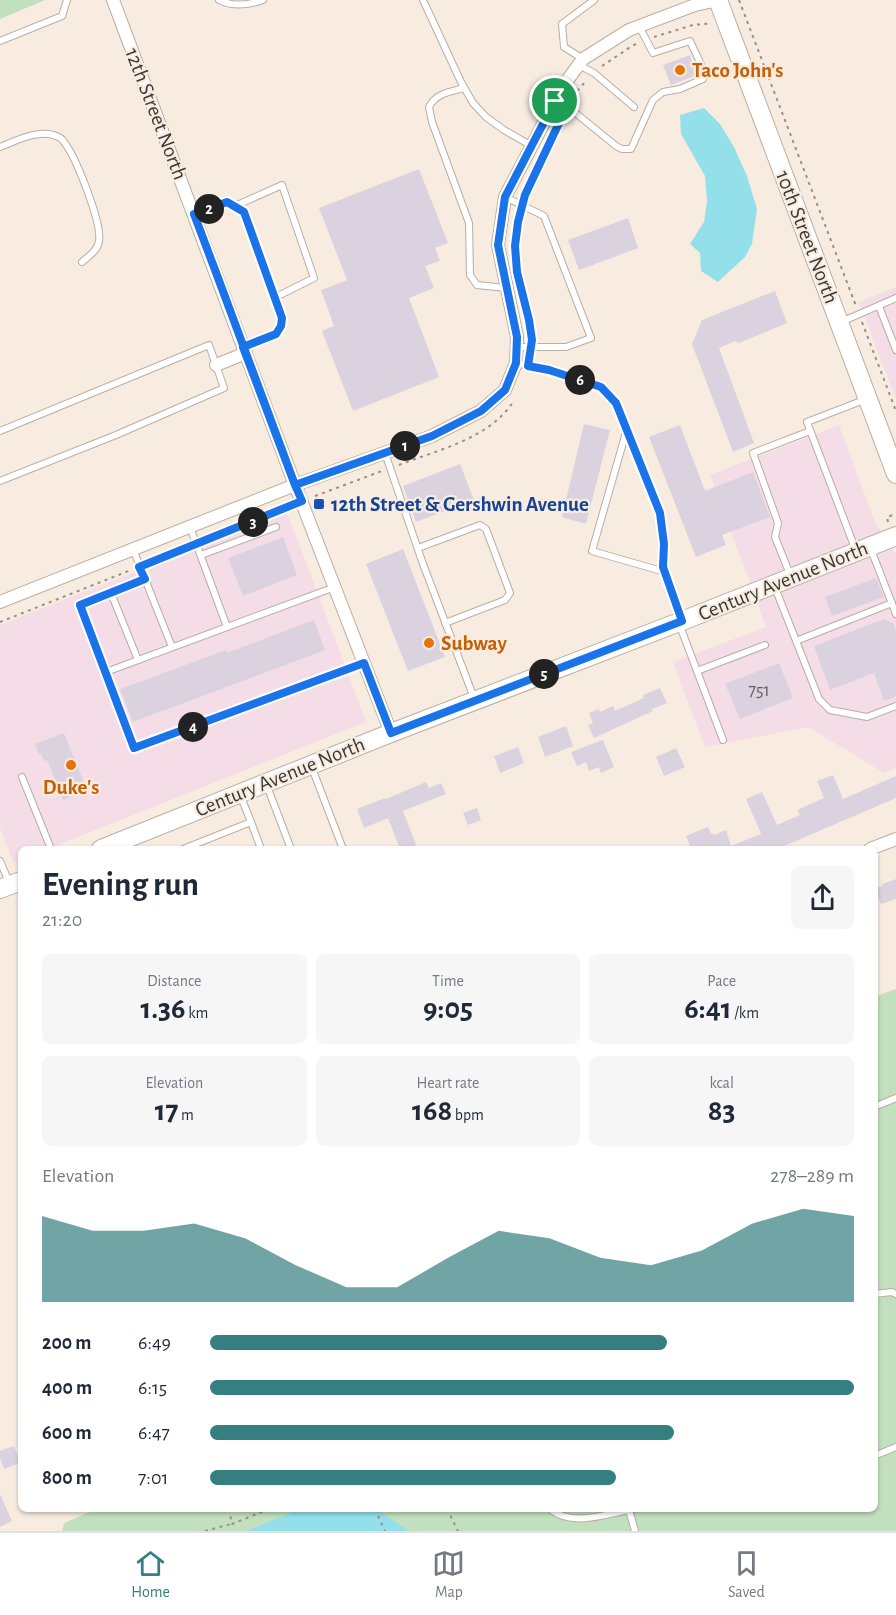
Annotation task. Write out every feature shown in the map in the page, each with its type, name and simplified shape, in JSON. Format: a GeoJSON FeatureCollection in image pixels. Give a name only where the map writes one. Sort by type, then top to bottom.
{"type":"FeatureCollection","features":[{"type":"Feature","properties":{"kind":"main road","name":"10th Street North"},"geometry":{"type":"LineString","coordinates":[[718,0],[896,474]]}},
{"type":"Feature","properties":{"kind":"main road","name":"Century Avenue North"},"geometry":{"type":"LineString","coordinates":[[116,846],[132,843],[240,793],[310,765],[896,536]]}},
{"type":"Feature","properties":{"kind":"street","name":"12th Street North"},"geometry":{"type":"LineString","coordinates":[[113,0],[295,485],[391,733]]}},
{"type":"Feature","properties":{"kind":"street"},"geometry":{"type":"LineString","coordinates":[[0,602],[295,485],[432,436],[481,411],[505,390],[516,363],[517,337],[498,245],[505,197],[563,86],[580,62],[629,30],[694,5],[718,0]]}},
{"type":"Feature","properties":{"kind":"street"},"geometry":{"type":"LineString","coordinates":[[216,365],[245,350]]}},
{"type":"Feature","properties":{"kind":"street"},"geometry":{"type":"LineString","coordinates":[[877,846],[896,838]]}},
{"type":"Feature","properties":{"kind":"lane"},"geometry":{"type":"LineString","coordinates":[[0,41],[62,16],[67,0]]}},
{"type":"Feature","properties":{"kind":"lane"},"geometry":{"type":"LineString","coordinates":[[219,0],[228,4],[253,3],[263,0]]}},
{"type":"Feature","properties":{"kind":"lane"},"geometry":{"type":"LineString","coordinates":[[423,0],[473,103],[486,117],[531,146]]}},
{"type":"Feature","properties":{"kind":"lane"},"geometry":{"type":"LineString","coordinates":[[594,0],[562,24],[564,47],[634,107]]}},
{"type":"Feature","properties":{"kind":"lane"},"geometry":{"type":"LineString","coordinates":[[555,101],[567,106],[616,146],[631,149],[653,100],[663,92],[680,89],[703,79],[705,73],[690,41],[653,53],[639,26]]}},
{"type":"Feature","properties":{"kind":"lane"},"geometry":{"type":"LineString","coordinates":[[464,88],[439,96],[432,101],[429,107],[432,122],[469,223],[470,275],[477,285],[507,288]]}},
{"type":"Feature","properties":{"kind":"lane"},"geometry":{"type":"LineString","coordinates":[[0,147],[42,134],[54,135],[63,140],[85,184],[99,231],[99,242],[95,250],[82,262]]}},
{"type":"Feature","properties":{"kind":"lane"},"geometry":{"type":"LineString","coordinates":[[235,206],[282,184],[314,278],[274,298]]}},
{"type":"Feature","properties":{"kind":"lane"},"geometry":{"type":"LineString","coordinates":[[505,197],[544,216],[591,338],[566,346],[516,347]]}},
{"type":"Feature","properties":{"kind":"lane"},"geometry":{"type":"LineString","coordinates":[[194,214],[227,202],[244,212],[282,318],[281,326],[276,334],[245,350]]}},
{"type":"Feature","properties":{"kind":"lane"},"geometry":{"type":"LineString","coordinates":[[840,323],[896,298]]}},
{"type":"Feature","properties":{"kind":"lane"},"geometry":{"type":"LineString","coordinates":[[879,306],[896,350]]}},
{"type":"Feature","properties":{"kind":"lane"},"geometry":{"type":"LineString","coordinates":[[0,431],[209,345],[224,388],[116,435],[0,481]]}},
{"type":"Feature","properties":{"kind":"lane"},"geometry":{"type":"LineString","coordinates":[[516,363],[549,370],[601,387],[616,403],[660,513],[664,544],[663,567],[697,672],[723,740]]}},
{"type":"Feature","properties":{"kind":"lane"},"geometry":{"type":"LineString","coordinates":[[868,399],[807,422],[863,549],[892,598],[896,614]]}},
{"type":"Feature","properties":{"kind":"lane"},"geometry":{"type":"LineString","coordinates":[[627,428],[592,551],[665,572]]}},
{"type":"Feature","properties":{"kind":"lane"},"geometry":{"type":"LineString","coordinates":[[810,431],[753,453],[778,523],[775,537],[782,581],[796,641],[819,699],[830,710],[867,717],[896,706]]}},
{"type":"Feature","properties":{"kind":"lane"},"geometry":{"type":"LineString","coordinates":[[385,453],[475,702]]}},
{"type":"Feature","properties":{"kind":"lane"},"geometry":{"type":"LineString","coordinates":[[418,548],[480,525],[486,529],[510,593],[505,600],[445,623]]}},
{"type":"Feature","properties":{"kind":"lane"},"geometry":{"type":"LineString","coordinates":[[190,527],[227,627]]}},
{"type":"Feature","properties":{"kind":"lane"},"geometry":{"type":"LineString","coordinates":[[201,555],[276,527]]}},
{"type":"Feature","properties":{"kind":"lane"},"geometry":{"type":"LineString","coordinates":[[133,549],[172,647]]}},
{"type":"Feature","properties":{"kind":"lane"},"geometry":{"type":"LineString","coordinates":[[145,579],[80,605],[134,748],[364,663]]}},
{"type":"Feature","properties":{"kind":"lane"},"geometry":{"type":"LineString","coordinates":[[106,672],[335,587]]}},
{"type":"Feature","properties":{"kind":"lane"},"geometry":{"type":"LineString","coordinates":[[111,593],[138,660]]}},
{"type":"Feature","properties":{"kind":"lane"},"geometry":{"type":"LineString","coordinates":[[796,641],[892,598]]}},
{"type":"Feature","properties":{"kind":"lane"},"geometry":{"type":"LineString","coordinates":[[697,672],[765,645]]}},
{"type":"Feature","properties":{"kind":"lane"},"geometry":{"type":"LineString","coordinates":[[310,765],[342,846]]}},
{"type":"Feature","properties":{"kind":"lane"},"geometry":{"type":"LineString","coordinates":[[22,777],[50,846]]}},
{"type":"Feature","properties":{"kind":"lane"},"geometry":{"type":"LineString","coordinates":[[266,783],[290,846]]}},
{"type":"Feature","properties":{"kind":"lane"},"geometry":{"type":"LineString","coordinates":[[240,793],[260,846]]}},
{"type":"Feature","properties":{"kind":"lane"},"geometry":{"type":"LineString","coordinates":[[191,846],[251,822]]}},
{"type":"Feature","properties":{"kind":"lane"},"geometry":{"type":"LineString","coordinates":[[0,861],[10,885]]}},
{"type":"Feature","properties":{"kind":"lane"},"geometry":{"type":"LineString","coordinates":[[878,1105],[896,1098]]}},
{"type":"Feature","properties":{"kind":"lane"},"geometry":{"type":"LineString","coordinates":[[878,1294],[892,1292],[896,1294]]}},
{"type":"Feature","properties":{"kind":"lane"},"geometry":{"type":"LineString","coordinates":[[878,1454],[896,1447]]}},
{"type":"Feature","properties":{"kind":"lane"},"geometry":{"type":"LineString","coordinates":[[554,1512],[577,1519],[616,1512]]}},
{"type":"Feature","properties":{"kind":"lane"},"geometry":{"type":"LineString","coordinates":[[632,1512],[635,1531]]}},
{"type":"Feature","properties":{"kind":"path"},"geometry":{"type":"LineString","coordinates":[[740,0],[896,411]]}},
{"type":"Feature","properties":{"kind":"path"},"geometry":{"type":"LineString","coordinates":[[567,106],[574,94],[594,73],[632,46],[696,24],[702,25]]}},
{"type":"Feature","properties":{"kind":"path"},"geometry":{"type":"LineString","coordinates":[[517,272],[515,246],[518,222],[525,195],[550,141]]}},
{"type":"Feature","properties":{"kind":"path"},"geometry":{"type":"LineString","coordinates":[[520,282],[529,320],[531,347]]}},
{"type":"Feature","properties":{"kind":"path"},"geometry":{"type":"LineString","coordinates":[[0,622],[302,501],[458,443],[480,432],[496,420],[511,405],[514,398]]}},
{"type":"Feature","properties":{"kind":"path"},"geometry":{"type":"LineString","coordinates":[[886,518],[896,514]]}},
{"type":"Feature","properties":{"kind":"path"},"geometry":{"type":"LineString","coordinates":[[230,1512],[232,1524]]}},
{"type":"Feature","properties":{"kind":"path"},"geometry":{"type":"LineString","coordinates":[[205,1531],[232,1524],[262,1512]]}},
{"type":"Feature","properties":{"kind":"path"},"geometry":{"type":"LineString","coordinates":[[376,1512],[385,1531]]}},
{"type":"Feature","properties":{"kind":"path"},"geometry":{"type":"LineString","coordinates":[[448,1512],[458,1531]]}},
{"type":"Feature","properties":{"kind":"shaded area"},"geometry":{"type":"Polygon","coordinates":[[[896,287],[896,400],[859,302],[896,287]]]}},
{"type":"Feature","properties":{"kind":"shaded area"},"geometry":{"type":"Polygon","coordinates":[[[839,425],[875,522],[896,555],[896,768],[884,773],[808,727],[705,747],[673,662],[766,627],[710,475],[839,425]]]}},
{"type":"Feature","properties":{"kind":"shaded area"},"geometry":{"type":"Polygon","coordinates":[[[287,512],[366,722],[56,846],[18,846],[18,861],[13,863],[0,828],[0,625],[287,512]]]}},
{"type":"Feature","properties":{"kind":"green space"},"geometry":{"type":"Polygon","coordinates":[[[0,0],[45,0],[0,19],[0,0]]]}},
{"type":"Feature","properties":{"kind":"green space"},"geometry":{"type":"Polygon","coordinates":[[[896,989],[896,1531],[62,1531],[64,1523],[89,1512],[878,1512],[878,996],[896,989]]]}},
{"type":"Feature","properties":{"kind":"water"},"geometry":{"type":"Polygon","coordinates":[[[704,108],[720,124],[734,147],[747,176],[757,209],[752,244],[745,257],[718,282],[701,271],[700,253],[690,244],[704,222],[707,201],[705,176],[681,134],[680,115],[704,108]]]}},
{"type":"Feature","properties":{"kind":"water"},"geometry":{"type":"Polygon","coordinates":[[[293,1512],[380,1512],[409,1531],[247,1531],[293,1512]]]}},
{"type":"Feature","properties":{"kind":"building","name":"Taco John's"},"geometry":{"type":"Polygon","coordinates":[[[690,55],[697,75],[671,85],[663,65],[690,55]]]}},
{"type":"Feature","properties":{"kind":"building"},"geometry":{"type":"Polygon","coordinates":[[[419,169],[448,243],[435,248],[440,261],[425,266],[434,288],[409,298],[439,377],[353,411],[322,331],[334,326],[321,290],[347,280],[319,208],[419,169]]]}},
{"type":"Feature","properties":{"kind":"building"},"geometry":{"type":"Polygon","coordinates":[[[628,218],[638,248],[579,270],[568,240],[628,218]]]}},
{"type":"Feature","properties":{"kind":"building"},"geometry":{"type":"Polygon","coordinates":[[[775,291],[787,323],[739,343],[735,341],[719,348],[754,443],[733,452],[692,344],[702,320],[775,291]]]}},
{"type":"Feature","properties":{"kind":"building"},"geometry":{"type":"Polygon","coordinates":[[[584,424],[610,430],[586,524],[562,517],[584,424]]]}},
{"type":"Feature","properties":{"kind":"building"},"geometry":{"type":"Polygon","coordinates":[[[680,425],[705,491],[753,472],[770,517],[722,535],[726,545],[696,557],[649,437],[680,425]]]}},
{"type":"Feature","properties":{"kind":"building"},"geometry":{"type":"Polygon","coordinates":[[[460,464],[474,500],[416,522],[403,486],[460,464]]]}},
{"type":"Feature","properties":{"kind":"building"},"geometry":{"type":"Polygon","coordinates":[[[283,537],[297,575],[243,596],[228,558],[283,537]]]}},
{"type":"Feature","properties":{"kind":"building"},"geometry":{"type":"Polygon","coordinates":[[[403,549],[445,657],[408,671],[366,564],[403,549]]]}},
{"type":"Feature","properties":{"kind":"building"},"geometry":{"type":"Polygon","coordinates":[[[876,578],[884,597],[832,616],[825,597],[876,578]]]}},
{"type":"Feature","properties":{"kind":"building"},"geometry":{"type":"Polygon","coordinates":[[[884,619],[893,623],[896,630],[896,696],[884,701],[874,673],[830,690],[814,646],[884,619]]]}},
{"type":"Feature","properties":{"kind":"building"},"geometry":{"type":"Polygon","coordinates":[[[314,620],[325,650],[133,722],[120,689],[226,650],[227,653],[314,620]]]}},
{"type":"Feature","properties":{"kind":"building"},"geometry":{"type":"Polygon","coordinates":[[[779,663],[793,698],[740,719],[725,684],[779,663]]]}},
{"type":"Feature","properties":{"kind":"building"},"geometry":{"type":"Polygon","coordinates":[[[660,688],[667,703],[594,738],[588,725],[593,723],[589,713],[599,709],[600,712],[613,706],[615,711],[660,688]]]}},
{"type":"Feature","properties":{"kind":"building"},"geometry":{"type":"Polygon","coordinates":[[[566,726],[573,746],[545,757],[538,737],[566,726]]]}},
{"type":"Feature","properties":{"kind":"building","name":"Duke's"},"geometry":{"type":"Polygon","coordinates":[[[64,733],[87,790],[63,800],[47,760],[44,761],[35,744],[64,733]]]}},
{"type":"Feature","properties":{"kind":"building"},"geometry":{"type":"Polygon","coordinates":[[[603,740],[614,767],[601,773],[599,767],[589,771],[586,762],[577,766],[571,752],[603,740]]]}},
{"type":"Feature","properties":{"kind":"building"},"geometry":{"type":"Polygon","coordinates":[[[518,747],[524,763],[500,773],[494,756],[518,747]]]}},
{"type":"Feature","properties":{"kind":"building"},"geometry":{"type":"Polygon","coordinates":[[[676,748],[685,767],[664,776],[656,757],[676,748]]]}},
{"type":"Feature","properties":{"kind":"building"},"geometry":{"type":"Polygon","coordinates":[[[833,775],[843,799],[896,776],[896,798],[784,846],[731,846],[761,834],[746,799],[762,792],[777,825],[800,815],[797,810],[824,798],[817,781],[833,775]]]}},
{"type":"Feature","properties":{"kind":"building"},"geometry":{"type":"Polygon","coordinates":[[[426,782],[429,788],[441,783],[446,794],[403,811],[416,845],[414,846],[399,846],[388,818],[364,828],[357,809],[426,782]]]}},
{"type":"Feature","properties":{"kind":"building"},"geometry":{"type":"Polygon","coordinates":[[[477,808],[481,820],[468,825],[463,813],[477,808]]]}},
{"type":"Feature","properties":{"kind":"building"},"geometry":{"type":"Polygon","coordinates":[[[708,827],[714,835],[726,830],[731,846],[690,846],[686,836],[708,827]]]}},
{"type":"Feature","properties":{"kind":"building"},"geometry":{"type":"Polygon","coordinates":[[[896,879],[896,899],[881,904],[878,887],[883,886],[882,884],[896,879]]]}},
{"type":"Feature","properties":{"kind":"building"},"geometry":{"type":"Polygon","coordinates":[[[14,1446],[18,1464],[4,1469],[0,1451],[14,1446]]]}},
{"type":"Feature","properties":{"kind":"building"},"geometry":{"type":"Polygon","coordinates":[[[0,1494],[12,1521],[0,1527],[0,1494]]]}},
{"type":"Feature","properties":{"kind":"place","name":"Taco John's"},"geometry":{"type":"Point","coordinates":[680,70]}},
{"type":"Feature","properties":{"kind":"place","name":"12th Street & Gershwin Avenue"},"geometry":{"type":"Point","coordinates":[319,504]}},
{"type":"Feature","properties":{"kind":"place","name":"Subway"},"geometry":{"type":"Point","coordinates":[429,643]}},
{"type":"Feature","properties":{"kind":"place","name":"Duke's"},"geometry":{"type":"Point","coordinates":[71,765]}},
{"type":"Feature","properties":{"kind":"route"},"geometry":{"type":"LineString","coordinates":[[555,101],[505,197],[498,245],[517,337],[516,363],[505,390],[481,411],[432,436],[295,485],[270,419],[243,347],[194,214],[227,202],[244,212],[282,318],[281,326],[276,334],[243,347],[295,485],[302,501],[139,567],[145,579],[80,605],[134,748],[364,663],[391,733],[682,621],[663,567],[664,544],[660,513],[616,403],[601,387],[549,370],[528,366],[532,340],[526,303],[517,272],[515,246],[525,195],[567,106],[555,101]]}}]}
